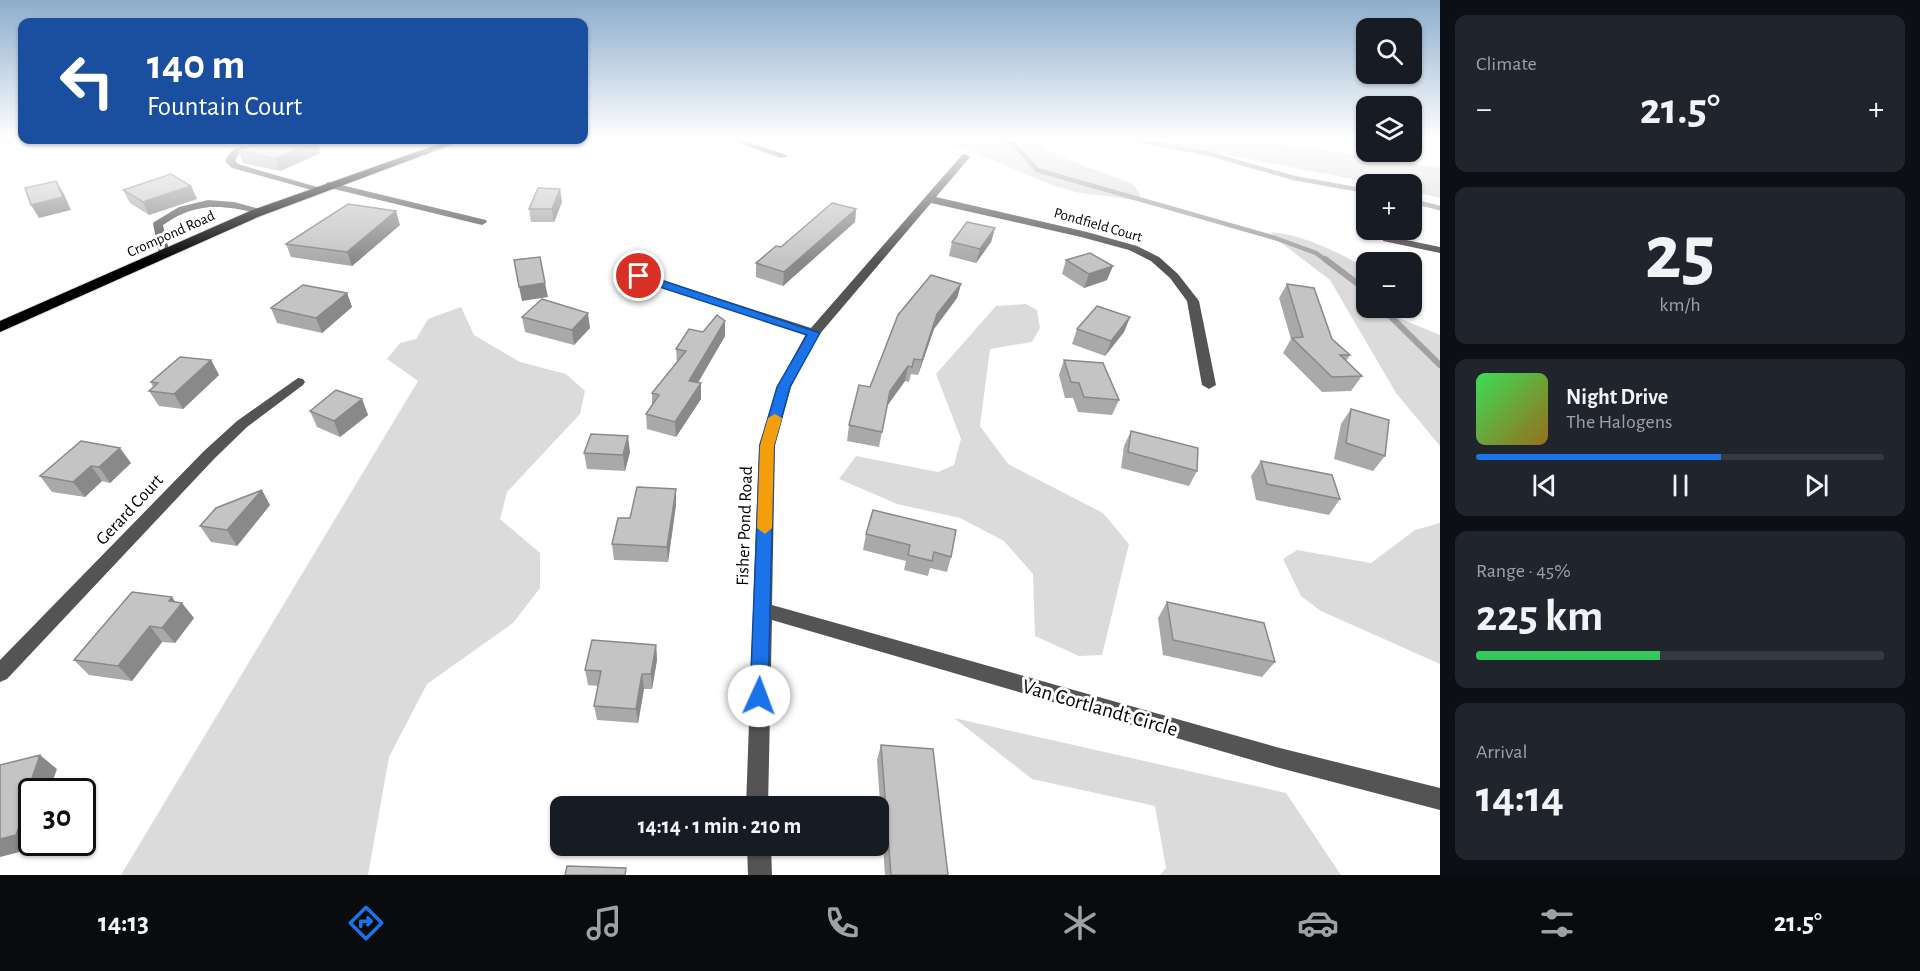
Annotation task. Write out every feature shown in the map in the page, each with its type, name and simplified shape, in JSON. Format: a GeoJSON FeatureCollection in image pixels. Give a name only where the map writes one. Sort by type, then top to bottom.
{"type":"FeatureCollection","features":[{"type":"Feature","properties":{"kind":"highway","name":"Crompond Road"},"geometry":{"type":"LineString","coordinates":[[0,327],[262,211],[345,180]]}},
{"type":"Feature","properties":{"kind":"street"},"geometry":{"type":"LineString","coordinates":[[294,180],[482,222]]}},
{"type":"Feature","properties":{"kind":"street","name":"Fisher Pond Road"},"geometry":{"type":"LineString","coordinates":[[758,796],[767,446],[784,387],[814,333],[945,180]]}},
{"type":"Feature","properties":{"kind":"street","name":"Pondfield Court"},"geometry":{"type":"LineString","coordinates":[[929,199],[1083,234],[1132,248],[1155,259],[1174,276],[1193,301],[1209,385]]}},
{"type":"Feature","properties":{"kind":"street"},"geometry":{"type":"LineString","coordinates":[[164,255],[158,224],[188,208],[218,201],[262,211]]}},
{"type":"Feature","properties":{"kind":"street"},"geometry":{"type":"LineString","coordinates":[[1396,240],[1440,250]]}},
{"type":"Feature","properties":{"kind":"street"},"geometry":{"type":"LineString","coordinates":[[639,276],[814,333]]}},
{"type":"Feature","properties":{"kind":"street","name":"Gerard Court"},"geometry":{"type":"LineString","coordinates":[[0,673],[209,455],[242,424],[298,382]]}},
{"type":"Feature","properties":{"kind":"street","name":"Van Cortlandt Circle"},"geometry":{"type":"LineString","coordinates":[[762,610],[1276,757],[1440,799]]}},
{"type":"Feature","properties":{"kind":"street"},"geometry":{"type":"LineString","coordinates":[[759,856],[760,875]]}},
{"type":"Feature","properties":{"kind":"shaded area"},"geometry":{"type":"Polygon","coordinates":[[[1039,180],[1122,180],[1133,184],[1141,195],[1136,200],[1080,193],[1039,180]]]}},
{"type":"Feature","properties":{"kind":"shaded area"},"geometry":{"type":"Polygon","coordinates":[[[1422,180],[1440,180],[1440,198],[1422,194],[1422,180]]]}},
{"type":"Feature","properties":{"kind":"shaded area"},"geometry":{"type":"Polygon","coordinates":[[[1271,232],[1308,240],[1356,263],[1356,318],[1399,318],[1440,335],[1440,446],[1396,393],[1330,280],[1275,238],[1271,232]]]}},
{"type":"Feature","properties":{"kind":"shaded area"},"geometry":{"type":"Polygon","coordinates":[[[1026,304],[1037,310],[1040,328],[1032,342],[990,349],[980,426],[1008,464],[1103,513],[1129,544],[1102,655],[1079,656],[1035,636],[1033,574],[1004,541],[960,518],[897,504],[839,479],[856,456],[938,472],[954,465],[961,439],[936,374],[996,306],[1026,304]]]}},
{"type":"Feature","properties":{"kind":"shaded area"},"geometry":{"type":"Polygon","coordinates":[[[461,307],[474,335],[520,362],[566,374],[585,391],[580,414],[507,492],[500,519],[540,553],[540,588],[513,623],[427,684],[389,757],[368,875],[121,875],[418,381],[387,359],[400,343],[416,339],[428,319],[461,307]]]}},
{"type":"Feature","properties":{"kind":"shaded area"},"geometry":{"type":"Polygon","coordinates":[[[1440,523],[1440,664],[1321,611],[1301,596],[1283,559],[1297,550],[1371,563],[1415,530],[1440,523]]]}},
{"type":"Feature","properties":{"kind":"shaded area"},"geometry":{"type":"Polygon","coordinates":[[[954,718],[1286,793],[1341,875],[1160,875],[1166,868],[1155,806],[1032,779],[954,718]]]}},
{"type":"Feature","properties":{"kind":"building"},"geometry":{"type":"Polygon","coordinates":[[[153,180],[181,180],[191,186],[143,202],[123,190],[153,180]]]}},
{"type":"Feature","properties":{"kind":"building"},"geometry":{"type":"Polygon","coordinates":[[[56,181],[63,197],[31,205],[25,188],[56,181]]]}},
{"type":"Feature","properties":{"kind":"building"},"geometry":{"type":"Polygon","coordinates":[[[538,188],[560,189],[552,209],[529,209],[538,188]]]}},
{"type":"Feature","properties":{"kind":"building"},"geometry":{"type":"Polygon","coordinates":[[[832,203],[856,209],[784,272],[756,263],[776,246],[781,247],[832,203]]]}},
{"type":"Feature","properties":{"kind":"building"},"geometry":{"type":"Polygon","coordinates":[[[348,204],[396,211],[347,252],[286,244],[348,204]]]}},
{"type":"Feature","properties":{"kind":"building"},"geometry":{"type":"Polygon","coordinates":[[[967,222],[995,228],[980,249],[952,242],[967,222]]]}},
{"type":"Feature","properties":{"kind":"building"},"geometry":{"type":"Polygon","coordinates":[[[1090,253],[1113,266],[1089,274],[1066,260],[1090,253]]]}},
{"type":"Feature","properties":{"kind":"building"},"geometry":{"type":"Polygon","coordinates":[[[540,257],[545,283],[519,287],[514,260],[540,257]]]}},
{"type":"Feature","properties":{"kind":"building"},"geometry":{"type":"Polygon","coordinates":[[[931,275],[961,284],[937,314],[922,360],[914,359],[912,367],[908,366],[890,391],[882,432],[849,425],[859,385],[870,387],[898,315],[931,275]]]}},
{"type":"Feature","properties":{"kind":"building"},"geometry":{"type":"Polygon","coordinates":[[[1287,284],[1314,288],[1332,339],[1350,355],[1340,355],[1362,376],[1332,377],[1292,338],[1303,337],[1287,284]]]}},
{"type":"Feature","properties":{"kind":"building"},"geometry":{"type":"Polygon","coordinates":[[[303,285],[347,293],[316,318],[271,308],[303,285]]]}},
{"type":"Feature","properties":{"kind":"building"},"geometry":{"type":"Polygon","coordinates":[[[542,299],[588,313],[572,330],[522,317],[542,299]]]}},
{"type":"Feature","properties":{"kind":"building"},"geometry":{"type":"Polygon","coordinates":[[[1097,306],[1130,317],[1111,341],[1077,329],[1097,306]]]}},
{"type":"Feature","properties":{"kind":"building"},"geometry":{"type":"Polygon","coordinates":[[[717,315],[725,321],[689,381],[701,383],[675,422],[646,414],[659,395],[652,393],[686,351],[676,349],[689,329],[703,332],[717,315]]]}},
{"type":"Feature","properties":{"kind":"building"},"geometry":{"type":"Polygon","coordinates":[[[180,357],[211,360],[174,394],[149,391],[158,383],[151,382],[180,357]]]}},
{"type":"Feature","properties":{"kind":"building"},"geometry":{"type":"Polygon","coordinates":[[[1064,360],[1103,363],[1119,400],[1084,397],[1079,383],[1071,382],[1064,360]]]}},
{"type":"Feature","properties":{"kind":"building"},"geometry":{"type":"Polygon","coordinates":[[[336,390],[362,399],[334,421],[310,411],[336,390]]]}},
{"type":"Feature","properties":{"kind":"building"},"geometry":{"type":"Polygon","coordinates":[[[1351,409],[1389,420],[1385,456],[1346,443],[1351,409]]]}},
{"type":"Feature","properties":{"kind":"building"},"geometry":{"type":"Polygon","coordinates":[[[1131,431],[1198,448],[1197,471],[1128,452],[1131,431]]]}},
{"type":"Feature","properties":{"kind":"building"},"geometry":{"type":"Polygon","coordinates":[[[591,434],[628,436],[623,455],[584,453],[591,434]]]}},
{"type":"Feature","properties":{"kind":"building"},"geometry":{"type":"Polygon","coordinates":[[[81,441],[120,448],[99,467],[91,466],[73,482],[40,476],[81,441]]]}},
{"type":"Feature","properties":{"kind":"building"},"geometry":{"type":"Polygon","coordinates":[[[1261,461],[1332,475],[1340,499],[1267,484],[1261,461]]]}},
{"type":"Feature","properties":{"kind":"building"},"geometry":{"type":"Polygon","coordinates":[[[637,487],[676,489],[667,547],[612,544],[618,518],[630,518],[637,487]]]}},
{"type":"Feature","properties":{"kind":"building"},"geometry":{"type":"Polygon","coordinates":[[[262,490],[227,530],[200,526],[216,508],[262,490]]]}},
{"type":"Feature","properties":{"kind":"building"},"geometry":{"type":"Polygon","coordinates":[[[873,510],[956,530],[951,557],[934,552],[932,561],[908,555],[910,545],[866,534],[873,510]]]}},
{"type":"Feature","properties":{"kind":"building"},"geometry":{"type":"Polygon","coordinates":[[[132,592],[172,597],[169,601],[182,603],[162,628],[150,626],[118,666],[74,660],[132,592]]]}},
{"type":"Feature","properties":{"kind":"building"},"geometry":{"type":"Polygon","coordinates":[[[1167,602],[1264,623],[1275,662],[1173,640],[1167,602]]]}},
{"type":"Feature","properties":{"kind":"building"},"geometry":{"type":"Polygon","coordinates":[[[592,640],[656,645],[651,674],[642,674],[636,709],[594,706],[601,671],[585,670],[592,640]]]}},
{"type":"Feature","properties":{"kind":"building"},"geometry":{"type":"Polygon","coordinates":[[[881,745],[933,749],[948,875],[891,875],[889,796],[885,796],[881,745]]]}},
{"type":"Feature","properties":{"kind":"building"},"geometry":{"type":"Polygon","coordinates":[[[40,755],[32,778],[18,778],[16,835],[0,839],[0,765],[40,755]]]}},
{"type":"Feature","properties":{"kind":"building"},"geometry":{"type":"Polygon","coordinates":[[[567,866],[626,868],[625,875],[565,875],[567,866]]]}},
{"type":"Feature","properties":{"kind":"waterway"},"geometry":{"type":"LineString","coordinates":[[1071,180],[1275,238],[1316,253],[1327,261]]}},
{"type":"Feature","properties":{"kind":"waterway"},"geometry":{"type":"LineString","coordinates":[[1304,180],[1356,189]]}},
{"type":"Feature","properties":{"kind":"waterway"},"geometry":{"type":"LineString","coordinates":[[1422,204],[1440,208]]}},
{"type":"Feature","properties":{"kind":"waterway"},"geometry":{"type":"LineString","coordinates":[[1325,259],[1356,282]]}},
{"type":"Feature","properties":{"kind":"waterway"},"geometry":{"type":"LineString","coordinates":[[1392,318],[1440,365]]}},
{"type":"Feature","properties":{"kind":"slow traffic"},"geometry":{"type":"LineString","coordinates":[[765,528],[767,446],[775,418]]}},
{"type":"Feature","properties":{"kind":"route"},"geometry":{"type":"LineString","coordinates":[[639,276],[814,333],[807,341],[784,387],[767,446],[759,696]]}}]}
